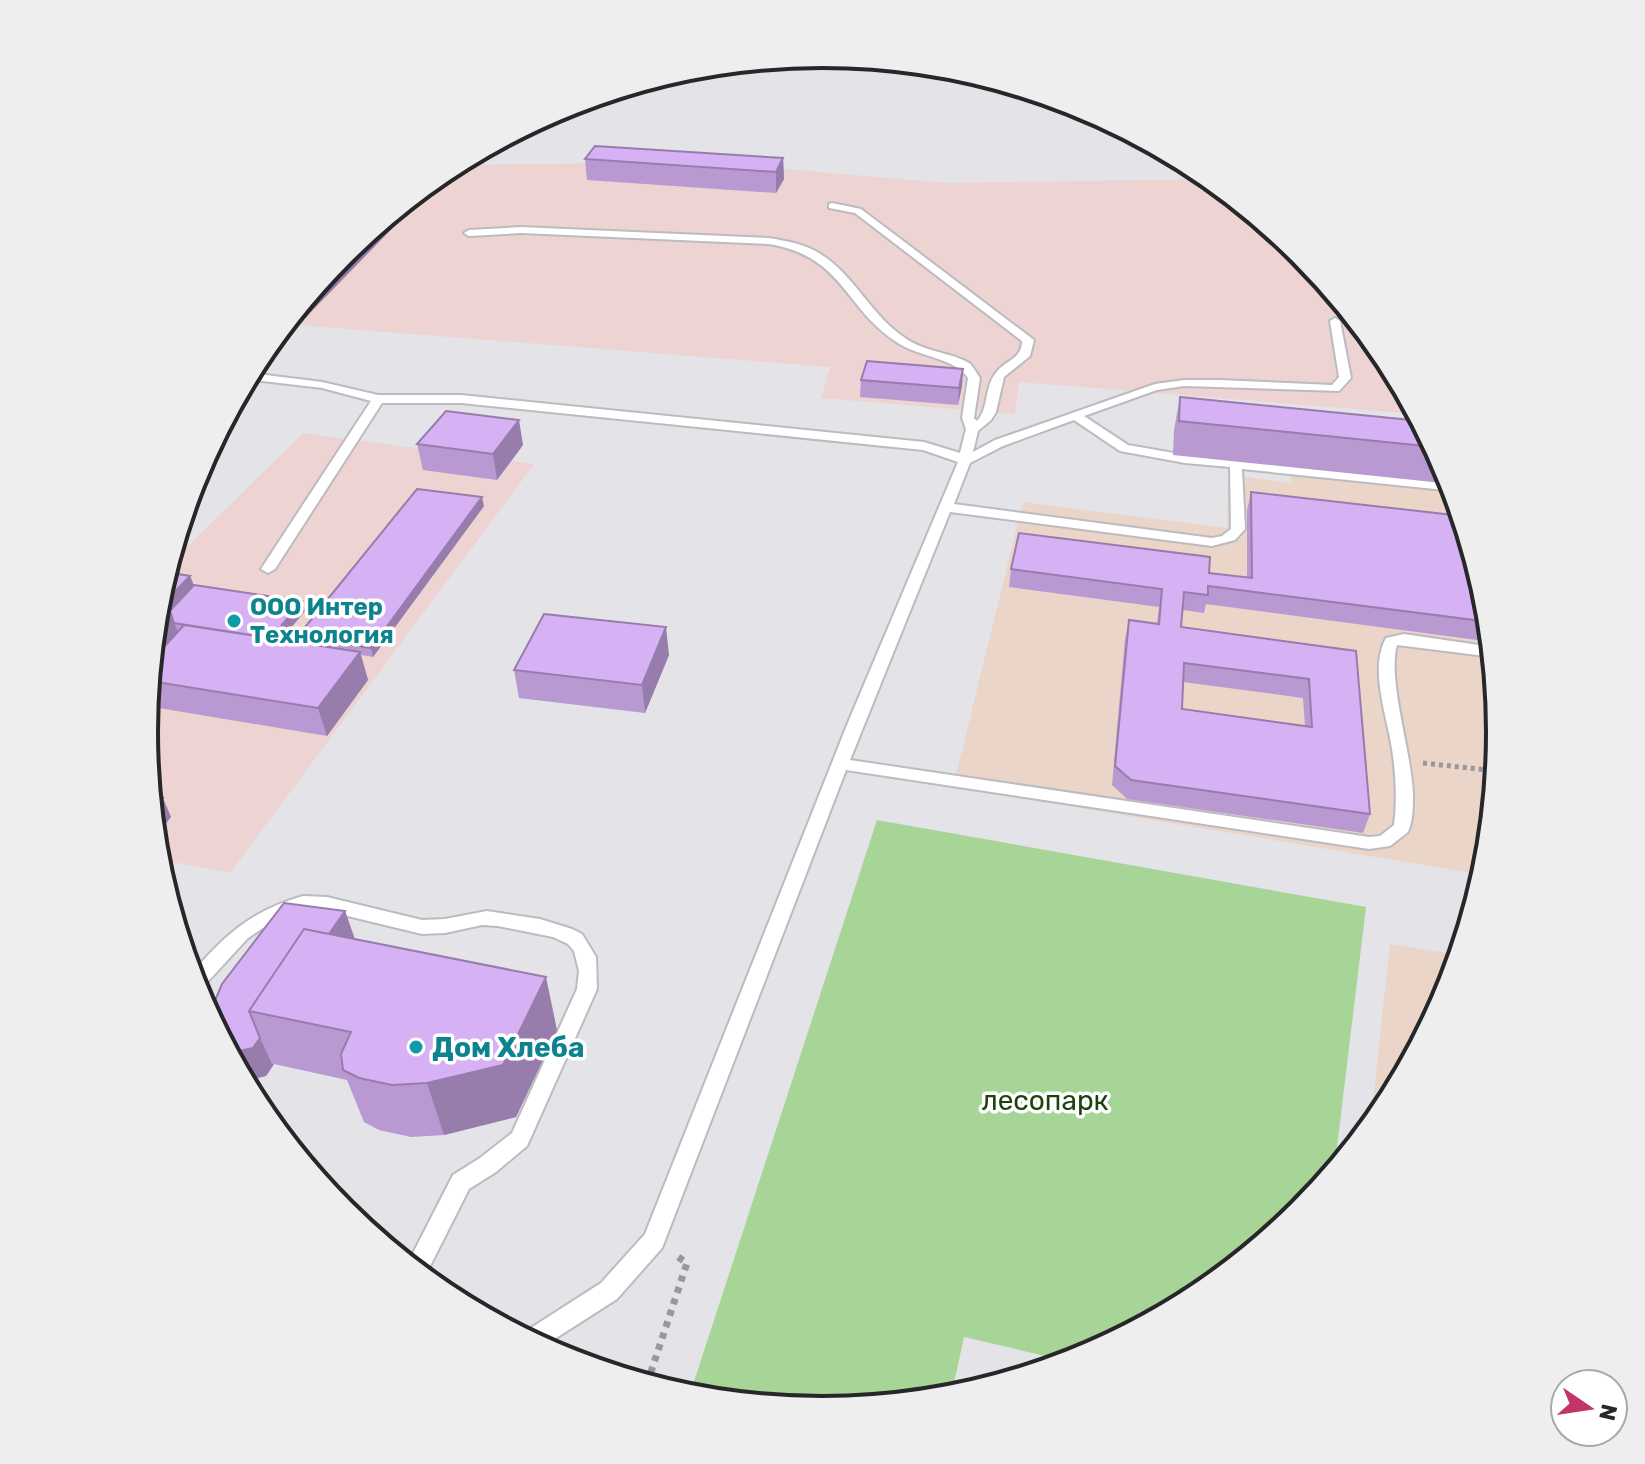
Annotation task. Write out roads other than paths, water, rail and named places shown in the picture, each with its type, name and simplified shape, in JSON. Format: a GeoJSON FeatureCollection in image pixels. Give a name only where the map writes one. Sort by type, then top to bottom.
{"type":"FeatureCollection","features":[{"type":"Feature","properties":{"kind":"lane"},"geometry":{"type":"LineString","coordinates":[[832,206],[858,211],[1028,340],[1029,349],[1025,357],[1001,372],[997,379],[988,418],[972,429]]}},
{"type":"Feature","properties":{"kind":"lane"},"geometry":{"type":"LineString","coordinates":[[469,233],[521,230],[769,241],[800,246],[828,264],[895,337],[911,347],[966,366],[974,378],[968,418],[972,429],[965,461],[840,764],[654,1241],[609,1291],[542,1334]]}},
{"type":"Feature","properties":{"kind":"lane"},"geometry":{"type":"LineString","coordinates":[[261,378],[322,385],[378,399],[495,402],[924,446],[965,461],[999,443],[1155,387],[1184,383],[1335,389],[1345,378],[1335,321]]}},
{"type":"Feature","properties":{"kind":"lane"},"geometry":{"type":"LineString","coordinates":[[268,569],[378,399]]}},
{"type":"Feature","properties":{"kind":"lane"},"geometry":{"type":"LineString","coordinates":[[1077,417],[1124,448],[1236,465],[1439,486]]}},
{"type":"Feature","properties":{"kind":"lane"},"geometry":{"type":"LineString","coordinates":[[945,507],[1212,542],[1233,537],[1238,529],[1236,465]]}},
{"type":"Feature","properties":{"kind":"lane"},"geometry":{"type":"LineString","coordinates":[[840,764],[1369,843],[1384,842],[1402,828],[1402,761],[1387,659],[1391,641],[1404,639],[1481,650]]}},
{"type":"Feature","properties":{"kind":"lane"},"geometry":{"type":"LineString","coordinates":[[204,973],[230,943],[263,915],[307,901],[421,927],[455,925],[484,917],[564,930],[582,944],[590,968],[587,989],[520,1139],[461,1182],[421,1261]]}},
{"type":"Feature","properties":{"kind":"place","name":"ООО Интер Технология"},"geometry":{"type":"Point","coordinates":[234,621]}},
{"type":"Feature","properties":{"kind":"place","name":"Дом Хлеба"},"geometry":{"type":"Point","coordinates":[416,1047]}},
{"type":"Feature","properties":{"kind":"park label","name":"лесопарк"},"geometry":{"type":"Point","coordinates":[1045,1100]}}]}
